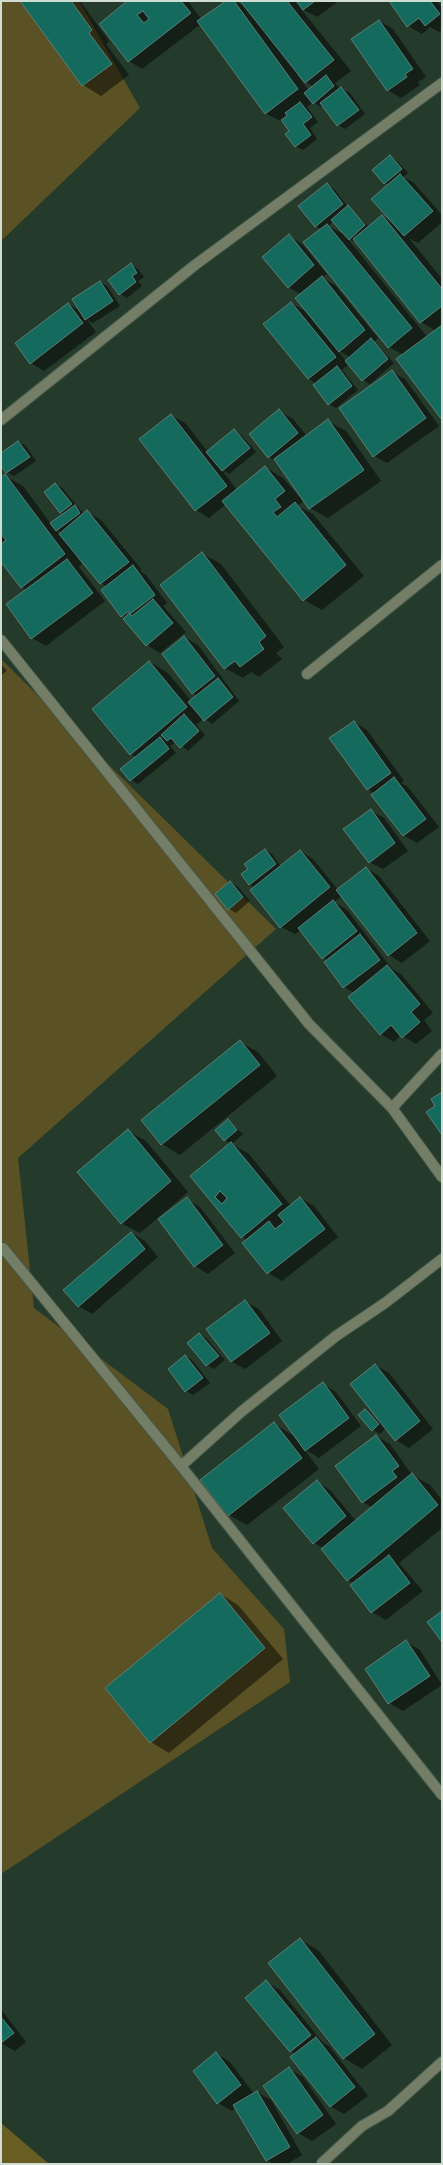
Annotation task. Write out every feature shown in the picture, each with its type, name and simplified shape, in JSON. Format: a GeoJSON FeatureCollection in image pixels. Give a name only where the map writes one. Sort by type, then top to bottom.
{"type":"FeatureCollection","features":[{"type":"Feature","properties":{"kind":"street"},"geometry":{"type":"LineString","coordinates":[[1,420],[195,265],[442,83]]}},
{"type":"Feature","properties":{"kind":"street"},"geometry":{"type":"LineString","coordinates":[[307,674],[442,565]]}},
{"type":"Feature","properties":{"kind":"street"},"geometry":{"type":"LineString","coordinates":[[1,640],[309,1024],[392,1108],[442,1177]]}},
{"type":"Feature","properties":{"kind":"street"},"geometry":{"type":"LineString","coordinates":[[392,1108],[442,1054]]}},
{"type":"Feature","properties":{"kind":"street"},"geometry":{"type":"LineString","coordinates":[[3,1248],[181,1466],[442,1795]]}},
{"type":"Feature","properties":{"kind":"street"},"geometry":{"type":"LineString","coordinates":[[181,1466],[241,1412],[336,1336],[385,1303],[442,1259]]}},
{"type":"Feature","properties":{"kind":"street"},"geometry":{"type":"LineString","coordinates":[[322,2163],[362,2126],[388,2111],[442,2062]]}},
{"type":"Feature","properties":{"kind":"shaded area"},"geometry":{"type":"Polygon","coordinates":[[[1,1],[79,1],[140,108],[1,241],[1,1]]]}},
{"type":"Feature","properties":{"kind":"shaded area"},"geometry":{"type":"Polygon","coordinates":[[[1,659],[276,929],[18,1158],[34,1308],[168,1409],[212,1548],[284,1629],[290,1682],[1,1874],[1,659]]]}},
{"type":"Feature","properties":{"kind":"shaded area"},"geometry":{"type":"Polygon","coordinates":[[[1,2123],[49,2164],[1,2164],[1,2123]]]}},
{"type":"Feature","properties":{"kind":"building"},"geometry":{"type":"Polygon","coordinates":[[[20,1],[71,1],[92,30],[89,33],[112,64],[82,86],[20,1]]]}},
{"type":"Feature","properties":{"kind":"building"},"geometry":{"type":"Polygon","coordinates":[[[127,1],[181,1],[191,13],[128,62],[99,24],[127,1]],[[143,11],[137,15],[144,23],[149,19],[143,11]]]}},
{"type":"Feature","properties":{"kind":"building"},"geometry":{"type":"Polygon","coordinates":[[[226,1],[234,1],[298,89],[265,114],[197,21],[226,1]]]}},
{"type":"Feature","properties":{"kind":"building"},"geometry":{"type":"Polygon","coordinates":[[[240,1],[287,1],[334,60],[305,83],[240,1]]]}},
{"type":"Feature","properties":{"kind":"building"},"geometry":{"type":"Polygon","coordinates":[[[296,1],[315,1],[303,10],[296,1]]]}},
{"type":"Feature","properties":{"kind":"building"},"geometry":{"type":"Polygon","coordinates":[[[389,1],[430,1],[440,14],[425,26],[419,18],[407,27],[389,1]]]}},
{"type":"Feature","properties":{"kind":"building"},"geometry":{"type":"Polygon","coordinates":[[[379,20],[413,69],[405,74],[407,77],[387,91],[351,39],[379,20]]]}},
{"type":"Feature","properties":{"kind":"building"},"geometry":{"type":"Polygon","coordinates":[[[326,75],[334,86],[313,104],[304,93],[326,75]]]}},
{"type":"Feature","properties":{"kind":"building"},"geometry":{"type":"Polygon","coordinates":[[[341,87],[359,110],[337,126],[320,103],[341,87]]]}},
{"type":"Feature","properties":{"kind":"building"},"geometry":{"type":"Polygon","coordinates":[[[300,102],[312,117],[303,124],[311,135],[295,147],[285,134],[289,131],[281,120],[287,116],[285,113],[300,102]]]}},
{"type":"Feature","properties":{"kind":"building"},"geometry":{"type":"Polygon","coordinates":[[[390,155],[402,169],[384,184],[372,170],[390,155]]]}},
{"type":"Feature","properties":{"kind":"building"},"geometry":{"type":"Polygon","coordinates":[[[400,174],[433,211],[404,236],[371,199],[400,174]]]}},
{"type":"Feature","properties":{"kind":"building"},"geometry":{"type":"Polygon","coordinates":[[[327,183],[343,204],[315,227],[298,206],[327,183]]]}},
{"type":"Feature","properties":{"kind":"building"},"geometry":{"type":"Polygon","coordinates":[[[348,205],[365,225],[349,240],[331,220],[348,205]]]}},
{"type":"Feature","properties":{"kind":"building"},"geometry":{"type":"Polygon","coordinates":[[[382,215],[442,289],[442,306],[420,323],[353,239],[382,215]]]}},
{"type":"Feature","properties":{"kind":"building"},"geometry":{"type":"Polygon","coordinates":[[[327,224],[412,328],[388,348],[303,242],[327,224]]]}},
{"type":"Feature","properties":{"kind":"building"},"geometry":{"type":"Polygon","coordinates":[[[289,234],[314,265],[288,288],[262,257],[289,234]]]}},
{"type":"Feature","properties":{"kind":"building"},"geometry":{"type":"Polygon","coordinates":[[[131,263],[137,273],[132,276],[136,282],[119,295],[108,280],[131,263]]]}},
{"type":"Feature","properties":{"kind":"building"},"geometry":{"type":"Polygon","coordinates":[[[322,276],[365,330],[339,352],[295,298],[322,276]]]}},
{"type":"Feature","properties":{"kind":"building"},"geometry":{"type":"Polygon","coordinates":[[[100,281],[113,301],[85,320],[72,299],[100,281]]]}},
{"type":"Feature","properties":{"kind":"building"},"geometry":{"type":"Polygon","coordinates":[[[291,302],[336,357],[308,379],[263,324],[291,302]]]}},
{"type":"Feature","properties":{"kind":"building"},"geometry":{"type":"Polygon","coordinates":[[[68,303],[83,323],[30,364],[15,343],[68,303]]]}},
{"type":"Feature","properties":{"kind":"building"},"geometry":{"type":"Polygon","coordinates":[[[442,325],[442,420],[396,359],[442,325]]]}},
{"type":"Feature","properties":{"kind":"building"},"geometry":{"type":"Polygon","coordinates":[[[371,338],[388,359],[362,381],[345,361],[371,338]]]}},
{"type":"Feature","properties":{"kind":"building"},"geometry":{"type":"Polygon","coordinates":[[[337,366],[352,386],[328,405],[313,385],[337,366]]]}},
{"type":"Feature","properties":{"kind":"building"},"geometry":{"type":"Polygon","coordinates":[[[392,370],[426,418],[373,457],[339,408],[392,370]]]}},
{"type":"Feature","properties":{"kind":"building"},"geometry":{"type":"Polygon","coordinates":[[[279,409],[298,433],[268,458],[249,434],[279,409]]]}},
{"type":"Feature","properties":{"kind":"building"},"geometry":{"type":"Polygon","coordinates":[[[171,414],[227,486],[195,511],[139,439],[171,414]]]}},
{"type":"Feature","properties":{"kind":"building"},"geometry":{"type":"Polygon","coordinates":[[[328,419],[364,470],[309,509],[274,459],[328,419]]]}},
{"type":"Feature","properties":{"kind":"building"},"geometry":{"type":"Polygon","coordinates":[[[234,429],[250,448],[222,471],[206,452],[234,429]]]}},
{"type":"Feature","properties":{"kind":"building"},"geometry":{"type":"Polygon","coordinates":[[[18,441],[30,457],[6,473],[1,466],[1,453],[18,441]]]}},
{"type":"Feature","properties":{"kind":"building"},"geometry":{"type":"Polygon","coordinates":[[[265,466],[285,491],[275,499],[281,507],[273,512],[277,517],[295,502],[346,565],[303,601],[222,501],[265,466]]]}},
{"type":"Feature","properties":{"kind":"building"},"geometry":{"type":"Polygon","coordinates":[[[5,474],[65,554],[21,588],[1,562],[1,544],[6,540],[1,534],[1,477],[5,474]]]}},
{"type":"Feature","properties":{"kind":"building"},"geometry":{"type":"Polygon","coordinates":[[[55,483],[72,504],[60,513],[44,492],[55,483]]]}},
{"type":"Feature","properties":{"kind":"building"},"geometry":{"type":"Polygon","coordinates":[[[75,505],[80,513],[56,531],[50,523],[75,505]]]}},
{"type":"Feature","properties":{"kind":"building"},"geometry":{"type":"Polygon","coordinates":[[[87,510],[129,562],[100,584],[59,534],[87,510]]]}},
{"type":"Feature","properties":{"kind":"building"},"geometry":{"type":"Polygon","coordinates":[[[202,552],[266,636],[259,642],[264,649],[240,667],[235,661],[224,669],[160,585],[202,552]]]}},
{"type":"Feature","properties":{"kind":"building"},"geometry":{"type":"Polygon","coordinates":[[[67,559],[93,593],[31,639],[6,604],[67,559]]]}},
{"type":"Feature","properties":{"kind":"building"},"geometry":{"type":"Polygon","coordinates":[[[133,565],[155,595],[130,614],[129,611],[121,617],[101,590],[133,565]]]}},
{"type":"Feature","properties":{"kind":"building"},"geometry":{"type":"Polygon","coordinates":[[[153,599],[173,623],[146,646],[123,619],[129,613],[132,616],[153,599]]]}},
{"type":"Feature","properties":{"kind":"building"},"geometry":{"type":"Polygon","coordinates":[[[184,636],[215,676],[192,694],[162,654],[184,636]]]}},
{"type":"Feature","properties":{"kind":"building"},"geometry":{"type":"Polygon","coordinates":[[[149,661],[187,707],[130,755],[92,709],[149,661]]]}},
{"type":"Feature","properties":{"kind":"building"},"geometry":{"type":"Polygon","coordinates":[[[218,678],[233,697],[204,721],[188,702],[218,678]]]}},
{"type":"Feature","properties":{"kind":"building"},"geometry":{"type":"Polygon","coordinates":[[[184,714],[199,731],[180,748],[171,738],[167,741],[161,735],[184,714]]]}},
{"type":"Feature","properties":{"kind":"building"},"geometry":{"type":"Polygon","coordinates":[[[354,721],[391,773],[367,790],[329,738],[354,721]]]}},
{"type":"Feature","properties":{"kind":"building"},"geometry":{"type":"Polygon","coordinates":[[[160,737],[169,749],[130,781],[120,769],[160,737]]]}},
{"type":"Feature","properties":{"kind":"building"},"geometry":{"type":"Polygon","coordinates":[[[394,777],[426,819],[403,836],[371,795],[394,777]]]}},
{"type":"Feature","properties":{"kind":"building"},"geometry":{"type":"Polygon","coordinates":[[[371,809],[395,843],[369,863],[343,829],[371,809]]]}},
{"type":"Feature","properties":{"kind":"building"},"geometry":{"type":"Polygon","coordinates":[[[265,849],[276,864],[249,885],[241,874],[248,869],[244,864],[265,849]]]}},
{"type":"Feature","properties":{"kind":"building"},"geometry":{"type":"Polygon","coordinates":[[[300,850],[330,887],[280,928],[250,890],[300,850]]]}},
{"type":"Feature","properties":{"kind":"building"},"geometry":{"type":"Polygon","coordinates":[[[366,867],[417,933],[388,956],[336,890],[366,867]]]}},
{"type":"Feature","properties":{"kind":"building"},"geometry":{"type":"Polygon","coordinates":[[[230,881],[243,897],[228,910],[215,894],[230,881]]]}},
{"type":"Feature","properties":{"kind":"building"},"geometry":{"type":"Polygon","coordinates":[[[333,900],[357,931],[322,959],[298,928],[333,900]]]}},
{"type":"Feature","properties":{"kind":"building"},"geometry":{"type":"Polygon","coordinates":[[[360,934],[380,960],[343,988],[324,962],[360,934]]]}},
{"type":"Feature","properties":{"kind":"building"},"geometry":{"type":"Polygon","coordinates":[[[387,965],[420,1004],[411,1012],[420,1022],[402,1038],[391,1025],[380,1035],[348,997],[387,965]]]}},
{"type":"Feature","properties":{"kind":"building"},"geometry":{"type":"Polygon","coordinates":[[[240,1040],[260,1065],[161,1145],[141,1120],[240,1040]]]}},
{"type":"Feature","properties":{"kind":"building"},"geometry":{"type":"Polygon","coordinates":[[[442,1092],[442,1135],[426,1112],[435,1106],[431,1099],[442,1092]]]}},
{"type":"Feature","properties":{"kind":"building"},"geometry":{"type":"Polygon","coordinates":[[[228,1119],[237,1130],[224,1141],[215,1130],[228,1119]]]}},
{"type":"Feature","properties":{"kind":"building"},"geometry":{"type":"Polygon","coordinates":[[[128,1129],[171,1181],[121,1224],[77,1172],[128,1129]]]}},
{"type":"Feature","properties":{"kind":"building"},"geometry":{"type":"Polygon","coordinates":[[[231,1142],[282,1204],[241,1238],[190,1176],[231,1142]],[[220,1191],[215,1197],[222,1204],[227,1198],[220,1191]]]}},
{"type":"Feature","properties":{"kind":"building"},"geometry":{"type":"Polygon","coordinates":[[[187,1197],[223,1245],[194,1267],[158,1219],[187,1197]]]}},
{"type":"Feature","properties":{"kind":"building"},"geometry":{"type":"Polygon","coordinates":[[[300,1197],[325,1229],[267,1274],[242,1243],[269,1221],[275,1229],[284,1222],[278,1215],[300,1197]]]}},
{"type":"Feature","properties":{"kind":"building"},"geometry":{"type":"Polygon","coordinates":[[[131,1232],[145,1249],[78,1307],[63,1290],[131,1232]]]}},
{"type":"Feature","properties":{"kind":"building"},"geometry":{"type":"Polygon","coordinates":[[[245,1300],[270,1333],[231,1362],[206,1329],[245,1300]]]}},
{"type":"Feature","properties":{"kind":"building"},"geometry":{"type":"Polygon","coordinates":[[[199,1333],[219,1356],[206,1366],[187,1343],[199,1333]]]}},
{"type":"Feature","properties":{"kind":"building"},"geometry":{"type":"Polygon","coordinates":[[[185,1355],[203,1378],[185,1392],[168,1369],[185,1355]]]}},
{"type":"Feature","properties":{"kind":"building"},"geometry":{"type":"Polygon","coordinates":[[[375,1364],[420,1421],[395,1441],[350,1384],[375,1364]]]}},
{"type":"Feature","properties":{"kind":"building"},"geometry":{"type":"Polygon","coordinates":[[[323,1382],[349,1418],[305,1451],[279,1415],[323,1382]]]}},
{"type":"Feature","properties":{"kind":"building"},"geometry":{"type":"Polygon","coordinates":[[[365,1409],[379,1424],[372,1431],[358,1415],[365,1409]]]}},
{"type":"Feature","properties":{"kind":"building"},"geometry":{"type":"Polygon","coordinates":[[[274,1422],[302,1458],[228,1516],[200,1480],[274,1422]]]}},
{"type":"Feature","properties":{"kind":"building"},"geometry":{"type":"Polygon","coordinates":[[[376,1435],[399,1466],[392,1471],[397,1477],[362,1503],[335,1466],[376,1435]]]}},
{"type":"Feature","properties":{"kind":"building"},"geometry":{"type":"Polygon","coordinates":[[[412,1473],[438,1505],[347,1581],[321,1549],[412,1473]]]}},
{"type":"Feature","properties":{"kind":"building"},"geometry":{"type":"Polygon","coordinates":[[[317,1480],[346,1516],[313,1544],[283,1508],[317,1480]]]}},
{"type":"Feature","properties":{"kind":"building"},"geometry":{"type":"Polygon","coordinates":[[[389,1555],[410,1583],[371,1613],[350,1585],[389,1555]]]}},
{"type":"Feature","properties":{"kind":"building"},"geometry":{"type":"Polygon","coordinates":[[[220,1593],[265,1648],[150,1743],[105,1688],[220,1593]]]}},
{"type":"Feature","properties":{"kind":"building"},"geometry":{"type":"Polygon","coordinates":[[[442,1611],[442,1642],[427,1622],[442,1611]]]}},
{"type":"Feature","properties":{"kind":"building"},"geometry":{"type":"Polygon","coordinates":[[[406,1640],[430,1676],[388,1704],[365,1669],[406,1640]]]}},
{"type":"Feature","properties":{"kind":"building"},"geometry":{"type":"Polygon","coordinates":[[[300,1938],[375,2034],[343,2059],[268,1963],[300,1938]]]}},
{"type":"Feature","properties":{"kind":"building"},"geometry":{"type":"Polygon","coordinates":[[[266,1980],[311,2035],[290,2052],[245,1998],[266,1980]]]}},
{"type":"Feature","properties":{"kind":"building"},"geometry":{"type":"Polygon","coordinates":[[[1,2017],[14,2033],[1,2043],[1,2017]]]}},
{"type":"Feature","properties":{"kind":"building"},"geometry":{"type":"Polygon","coordinates":[[[316,2037],[355,2087],[330,2107],[290,2057],[316,2037]]]}},
{"type":"Feature","properties":{"kind":"building"},"geometry":{"type":"Polygon","coordinates":[[[216,2052],[241,2085],[217,2104],[193,2071],[216,2052]]]}},
{"type":"Feature","properties":{"kind":"building"},"geometry":{"type":"Polygon","coordinates":[[[289,2067],[323,2115],[297,2134],[263,2086],[289,2067]]]}},
{"type":"Feature","properties":{"kind":"building"},"geometry":{"type":"Polygon","coordinates":[[[257,2091],[290,2147],[266,2161],[233,2105],[257,2091]]]}}]}
